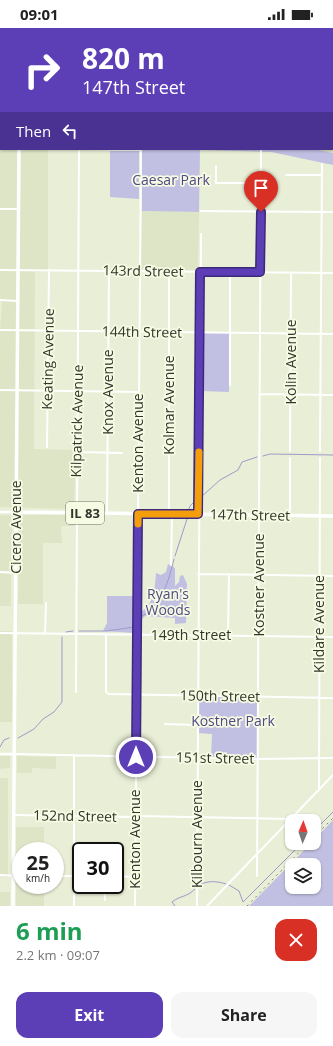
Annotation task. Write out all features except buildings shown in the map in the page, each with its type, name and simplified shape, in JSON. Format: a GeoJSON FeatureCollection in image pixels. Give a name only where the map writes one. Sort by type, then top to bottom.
{"type":"FeatureCollection","features":[{"type":"Feature","properties":{"kind":"main road","name":"Cicero Avenue"},"geometry":{"type":"LineString","coordinates":[[14,842],[19,150]]}},
{"type":"Feature","properties":{"kind":"main road","name":"147th Street"},"geometry":{"type":"LineString","coordinates":[[0,512],[333,516]]}},
{"type":"Feature","properties":{"kind":"main road","name":"151st Street"},"geometry":{"type":"LineString","coordinates":[[0,754],[14,754]]}},
{"type":"Feature","properties":{"kind":"main road","name":"Cicero Avenue"},"geometry":{"type":"LineString","coordinates":[[13,894],[13,906]]}},
{"type":"Feature","properties":{"kind":"street","name":"Kilpatrick Avenue"},"geometry":{"type":"LineString","coordinates":[[76,692],[79,150]]}},
{"type":"Feature","properties":{"kind":"street","name":"Kenton Avenue"},"geometry":{"type":"LineString","coordinates":[[135,906],[137,816],[136,695],[141,150]]}},
{"type":"Feature","properties":{"kind":"street","name":"Kostner Avenue"},"geometry":{"type":"LineString","coordinates":[[257,876],[261,150]]}},
{"type":"Feature","properties":{"kind":"street"},"geometry":{"type":"LineString","coordinates":[[320,451],[322,164]]}},
{"type":"Feature","properties":{"kind":"street"},"geometry":{"type":"LineString","coordinates":[[216,166],[216,183],[261,183]]}},
{"type":"Feature","properties":{"kind":"street"},"geometry":{"type":"LineString","coordinates":[[286,175],[322,175]]}},
{"type":"Feature","properties":{"kind":"street"},"geometry":{"type":"LineString","coordinates":[[0,209],[19,209]]}},
{"type":"Feature","properties":{"kind":"street"},"geometry":{"type":"LineString","coordinates":[[201,211],[333,212]]}},
{"type":"Feature","properties":{"kind":"street","name":"Kilbourn Avenue"},"geometry":{"type":"LineString","coordinates":[[197,906],[198,514],[201,234]]}},
{"type":"Feature","properties":{"kind":"street","name":"143rd Street"},"geometry":{"type":"LineString","coordinates":[[0,270],[333,273]]}},
{"type":"Feature","properties":{"kind":"street","name":"Keating Avenue"},"geometry":{"type":"LineString","coordinates":[[47,447],[49,270]]}},
{"type":"Feature","properties":{"kind":"street","name":"Knox Avenue"},"geometry":{"type":"LineString","coordinates":[[107,513],[109,271]]}},
{"type":"Feature","properties":{"kind":"street","name":"Kolmar Avenue"},"geometry":{"type":"LineString","coordinates":[[169,271],[171,565]]}},
{"type":"Feature","properties":{"kind":"street"},"geometry":{"type":"LineString","coordinates":[[230,272],[230,385]]}},
{"type":"Feature","properties":{"kind":"street","name":"Kolin Avenue"},"geometry":{"type":"LineString","coordinates":[[290,451],[291,272]]}},
{"type":"Feature","properties":{"kind":"street"},"geometry":{"type":"LineString","coordinates":[[0,300],[18,301]]}},
{"type":"Feature","properties":{"kind":"street","name":"144th Street"},"geometry":{"type":"LineString","coordinates":[[0,330],[333,334]]}},
{"type":"Feature","properties":{"kind":"street"},"geometry":{"type":"LineString","coordinates":[[0,390],[138,392]]}},
{"type":"Feature","properties":{"kind":"street"},"geometry":{"type":"LineString","coordinates":[[260,394],[333,395]]}},
{"type":"Feature","properties":{"kind":"street"},"geometry":{"type":"LineString","coordinates":[[77,452],[122,453]]}},
{"type":"Feature","properties":{"kind":"street"},"geometry":{"type":"LineString","coordinates":[[290,458],[290,515]]}},
{"type":"Feature","properties":{"kind":"street","name":"Kildare Avenue"},"geometry":{"type":"LineString","coordinates":[[319,790],[320,458]]}},
{"type":"Feature","properties":{"kind":"street"},"geometry":{"type":"LineString","coordinates":[[0,572],[16,572]]}},
{"type":"Feature","properties":{"kind":"street"},"geometry":{"type":"LineString","coordinates":[[198,574],[333,576]]}},
{"type":"Feature","properties":{"kind":"street"},"geometry":{"type":"LineString","coordinates":[[228,636],[229,575]]}},
{"type":"Feature","properties":{"kind":"street"},"geometry":{"type":"LineString","coordinates":[[45,633],[46,603]]}},
{"type":"Feature","properties":{"kind":"street","name":"149th Street"},"geometry":{"type":"LineString","coordinates":[[0,633],[333,637]]}},
{"type":"Feature","properties":{"kind":"street","name":"150th Street"},"geometry":{"type":"LineString","coordinates":[[106,634],[107,694],[333,698]]}},
{"type":"Feature","properties":{"kind":"street"},"geometry":{"type":"LineString","coordinates":[[165,724],[197,725]]}},
{"type":"Feature","properties":{"kind":"street","name":"151st Street"},"geometry":{"type":"LineString","coordinates":[[14,754],[258,759],[333,758]]}},
{"type":"Feature","properties":{"kind":"street"},"geometry":{"type":"LineString","coordinates":[[74,756],[74,842]]}},
{"type":"Feature","properties":{"kind":"street"},"geometry":{"type":"LineString","coordinates":[[295,814],[333,775]]}},
{"type":"Feature","properties":{"kind":"street","name":"152nd Street"},"geometry":{"type":"LineString","coordinates":[[14,815],[285,819]]}},
{"type":"Feature","properties":{"kind":"street"},"geometry":{"type":"LineString","coordinates":[[207,906],[285,824]]}},
{"type":"Feature","properties":{"kind":"street"},"geometry":{"type":"LineString","coordinates":[[0,875],[12,876]]}},
{"type":"Feature","properties":{"kind":"street"},"geometry":{"type":"LineString","coordinates":[[124,876],[135,877]]}},
{"type":"Feature","properties":{"kind":"street"},"geometry":{"type":"LineString","coordinates":[[74,894],[74,906]]}},
{"type":"Feature","properties":{"kind":"street"},"geometry":{"type":"LineString","coordinates":[[105,894],[105,900]]}},
{"type":"Feature","properties":{"kind":"shaded area"},"geometry":{"type":"Polygon","coordinates":[[[0,150],[48,150],[48,271],[35,272],[34,449],[76,450],[74,509],[0,507],[0,331],[2,302],[0,301],[0,150]]]}},
{"type":"Feature","properties":{"kind":"shaded area"},"geometry":{"type":"Polygon","coordinates":[[[319,150],[333,150],[333,153],[319,150]]]}},
{"type":"Feature","properties":{"kind":"shaded area"},"geometry":{"type":"Polygon","coordinates":[[[142,211],[199,212],[198,270],[141,269],[142,211]]]}},
{"type":"Feature","properties":{"kind":"shaded area"},"geometry":{"type":"Polygon","coordinates":[[[0,515],[10,515],[12,518],[11,571],[0,571],[0,515]]]}},
{"type":"Feature","properties":{"kind":"shaded area"},"geometry":{"type":"Polygon","coordinates":[[[23,515],[75,515],[75,526],[61,526],[62,543],[43,543],[43,604],[18,604],[19,519],[23,515]]]}},
{"type":"Feature","properties":{"kind":"shaded area"},"geometry":{"type":"Polygon","coordinates":[[[0,573],[11,573],[11,606],[0,606],[0,573]]]}},
{"type":"Feature","properties":{"kind":"shaded area"},"geometry":{"type":"Polygon","coordinates":[[[0,631],[12,631],[12,722],[0,722],[0,631]]]}},
{"type":"Feature","properties":{"kind":"shaded area"},"geometry":{"type":"Polygon","coordinates":[[[0,756],[10,756],[10,768],[0,769],[0,756]]]}},
{"type":"Feature","properties":{"kind":"shaded area"},"geometry":{"type":"Polygon","coordinates":[[[17,756],[56,757],[56,769],[32,768],[32,773],[17,773],[17,756]]]}},
{"type":"Feature","properties":{"kind":"shaded area"},"geometry":{"type":"Polygon","coordinates":[[[0,778],[8,778],[8,877],[0,876],[0,778]]]}},
{"type":"Feature","properties":{"kind":"shaded area"},"geometry":{"type":"Polygon","coordinates":[[[16,827],[44,827],[44,842],[16,842],[16,827]]]}},
{"type":"Feature","properties":{"kind":"shaded area"},"geometry":{"type":"Polygon","coordinates":[[[0,892],[10,892],[10,906],[0,906],[0,892]]]}},
{"type":"Feature","properties":{"kind":"shaded area"},"geometry":{"type":"Polygon","coordinates":[[[16,894],[44,894],[44,906],[16,906],[16,894]]]}},
{"type":"Feature","properties":{"kind":"green space","name":"Caesar Park"},"geometry":{"type":"Polygon","coordinates":[[[142,150],[200,150],[199,212],[142,211],[142,150]]]}},
{"type":"Feature","properties":{"kind":"green space","name":"Caesar Park"},"geometry":{"type":"Polygon","coordinates":[[[200,150],[319,150],[333,153],[333,165],[271,152],[200,150]]]}},
{"type":"Feature","properties":{"kind":"green space"},"geometry":{"type":"Polygon","coordinates":[[[110,151],[139,151],[139,199],[110,197],[110,151]]]}},
{"type":"Feature","properties":{"kind":"green space"},"geometry":{"type":"Polygon","coordinates":[[[201,333],[229,333],[229,392],[201,391],[201,333]]]}},
{"type":"Feature","properties":{"kind":"green space","name":"Ryan's Woods"},"geometry":{"type":"Polygon","coordinates":[[[168,564],[175,568],[175,586],[179,582],[180,576],[183,575],[187,584],[186,623],[175,624],[175,618],[145,616],[135,626],[134,633],[103,631],[107,623],[107,596],[134,596],[135,611],[139,613],[148,606],[151,601],[156,573],[161,575],[166,572],[168,564]]]}},
{"type":"Feature","properties":{"kind":"green space","name":"Kostner Park"},"geometry":{"type":"Polygon","coordinates":[[[198,696],[258,697],[258,759],[211,758],[212,734],[197,733],[198,696]]]}},
{"type":"Feature","properties":{"kind":"green space"},"geometry":{"type":"Polygon","coordinates":[[[333,820],[333,906],[249,906],[285,869],[285,894],[321,894],[321,858],[296,858],[304,850],[321,850],[321,833],[333,820]]]}},
{"type":"Feature","properties":{"kind":"waterway"},"geometry":{"type":"LineString","coordinates":[[263,456],[270,454],[333,455]]}},
{"type":"Feature","properties":{"kind":"waterway"},"geometry":{"type":"LineString","coordinates":[[201,497],[220,480],[238,470],[242,462],[257,457]]}},
{"type":"Feature","properties":{"kind":"waterway"},"geometry":{"type":"LineString","coordinates":[[188,511],[190,506],[196,500]]}},
{"type":"Feature","properties":{"kind":"waterway"},"geometry":{"type":"LineString","coordinates":[[175,556],[188,516]]}},
{"type":"Feature","properties":{"kind":"waterway"},"geometry":{"type":"LineString","coordinates":[[142,616],[160,599],[170,575],[174,559]]}},
{"type":"Feature","properties":{"kind":"waterway"},"geometry":{"type":"LineString","coordinates":[[79,631],[107,631],[134,627],[134,625]]}},
{"type":"Feature","properties":{"kind":"waterway"},"geometry":{"type":"LineString","coordinates":[[66,632],[73,631]]}},
{"type":"Feature","properties":{"kind":"waterway"},"geometry":{"type":"LineString","coordinates":[[18,738],[34,729],[43,719],[54,712],[62,702],[62,637]]}},
{"type":"Feature","properties":{"kind":"waterway"},"geometry":{"type":"LineString","coordinates":[[0,747],[4,740],[9,738]]}},
{"type":"Feature","properties":{"kind":"waterway"},"geometry":{"type":"LineString","coordinates":[[321,824],[333,812]]}},
{"type":"Feature","properties":{"kind":"waterway"},"geometry":{"type":"LineString","coordinates":[[229,885],[239,891],[243,902],[295,850]]}},
{"type":"Feature","properties":{"kind":"waterway"},"geometry":{"type":"LineString","coordinates":[[198,886],[204,883],[212,882],[226,884]]}},
{"type":"Feature","properties":{"kind":"waterway"},"geometry":{"type":"LineString","coordinates":[[175,906],[172,902],[189,894],[195,889]]}},
{"type":"Feature","properties":{"kind":"railway"},"geometry":{"type":"LineString","coordinates":[[321,830],[333,818]]}},
{"type":"Feature","properties":{"kind":"railway"},"geometry":{"type":"LineString","coordinates":[[247,906],[301,850]]}},
{"type":"Feature","properties":{"kind":"slow traffic"},"geometry":{"type":"LineString","coordinates":[[138,524],[138,514],[198,514],[199,452]]}},
{"type":"Feature","properties":{"kind":"route"},"geometry":{"type":"LineString","coordinates":[[136,757],[138,514],[198,514],[200,272],[260,272],[261,212]]}}]}
